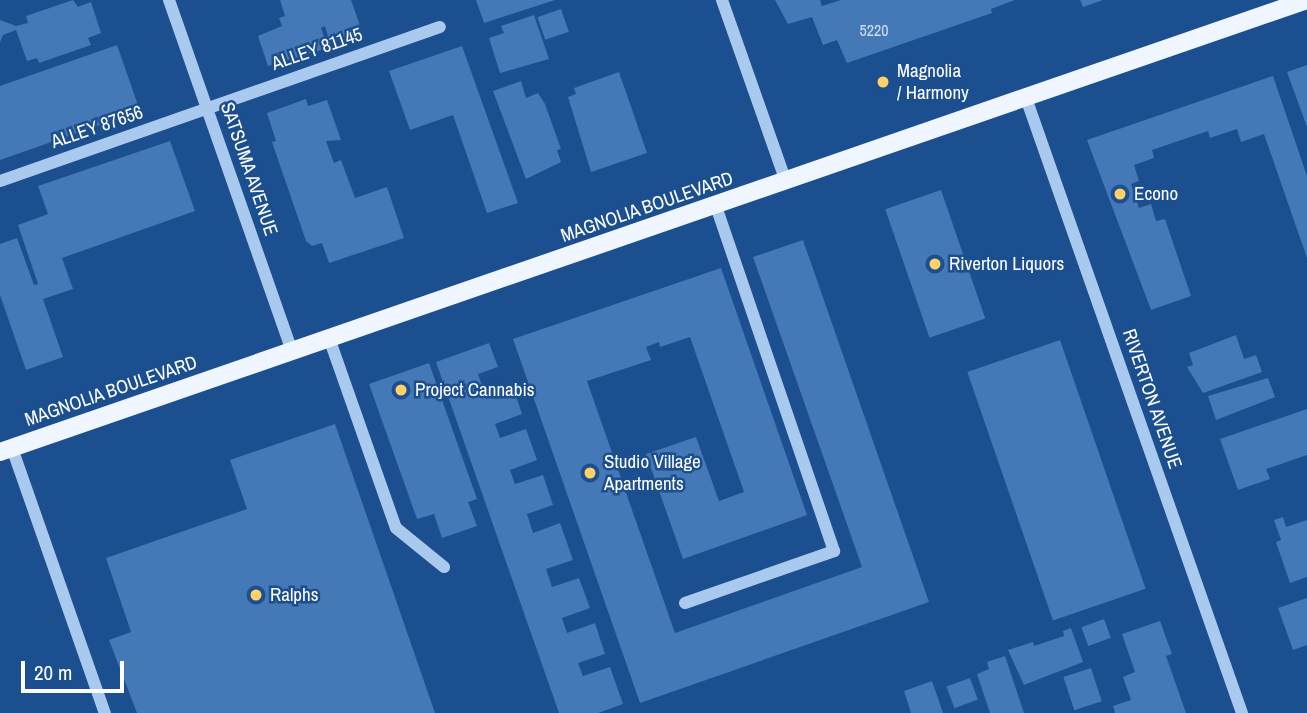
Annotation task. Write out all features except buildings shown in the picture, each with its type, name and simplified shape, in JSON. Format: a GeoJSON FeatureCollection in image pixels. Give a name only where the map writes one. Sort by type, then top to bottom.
{"type":"FeatureCollection","features":[{"type":"Feature","properties":{"kind":"main road","name":"MAGNOLIA BOULEVARD"},"geometry":{"type":"LineString","coordinates":[[6,450],[1026,98],[1273,5],[1307,0]]}},
{"type":"Feature","properties":{"kind":"street","name":"SATSUMA AVENUE"},"geometry":{"type":"LineString","coordinates":[[169,0],[292,351]]}},
{"type":"Feature","properties":{"kind":"street"},"geometry":{"type":"LineString","coordinates":[[722,0],[786,182]]}},
{"type":"Feature","properties":{"kind":"street","name":"ALLEY 81145"},"geometry":{"type":"LineString","coordinates":[[207,108],[440,27]]}},
{"type":"Feature","properties":{"kind":"street","name":"RIVERTON AVENUE"},"geometry":{"type":"LineString","coordinates":[[1026,98],[1242,713]]}},
{"type":"Feature","properties":{"kind":"street","name":"ALLEY 87656"},"geometry":{"type":"LineString","coordinates":[[0,181],[207,108]]}},
{"type":"Feature","properties":{"kind":"street"},"geometry":{"type":"LineString","coordinates":[[685,603],[834,551],[716,206]]}},
{"type":"Feature","properties":{"kind":"street"},"geometry":{"type":"LineString","coordinates":[[329,338],[396,528],[444,568]]}},
{"type":"Feature","properties":{"kind":"street"},"geometry":{"type":"LineString","coordinates":[[6,450],[105,713]]}},
{"type":"Feature","properties":{"kind":"place","name":"Magnolia / Harmony"},"geometry":{"type":"Point","coordinates":[883,82]}},
{"type":"Feature","properties":{"kind":"place","name":"Econo"},"geometry":{"type":"Point","coordinates":[1120,194]}},
{"type":"Feature","properties":{"kind":"place","name":"Riverton Liquors"},"geometry":{"type":"Point","coordinates":[935,264]}},
{"type":"Feature","properties":{"kind":"place","name":"Project Cannabis"},"geometry":{"type":"Point","coordinates":[401,390]}},
{"type":"Feature","properties":{"kind":"place","name":"Studio Village Apartments"},"geometry":{"type":"Point","coordinates":[590,473]}},
{"type":"Feature","properties":{"kind":"place","name":"Ralphs"},"geometry":{"type":"Point","coordinates":[256,595]}}]}
